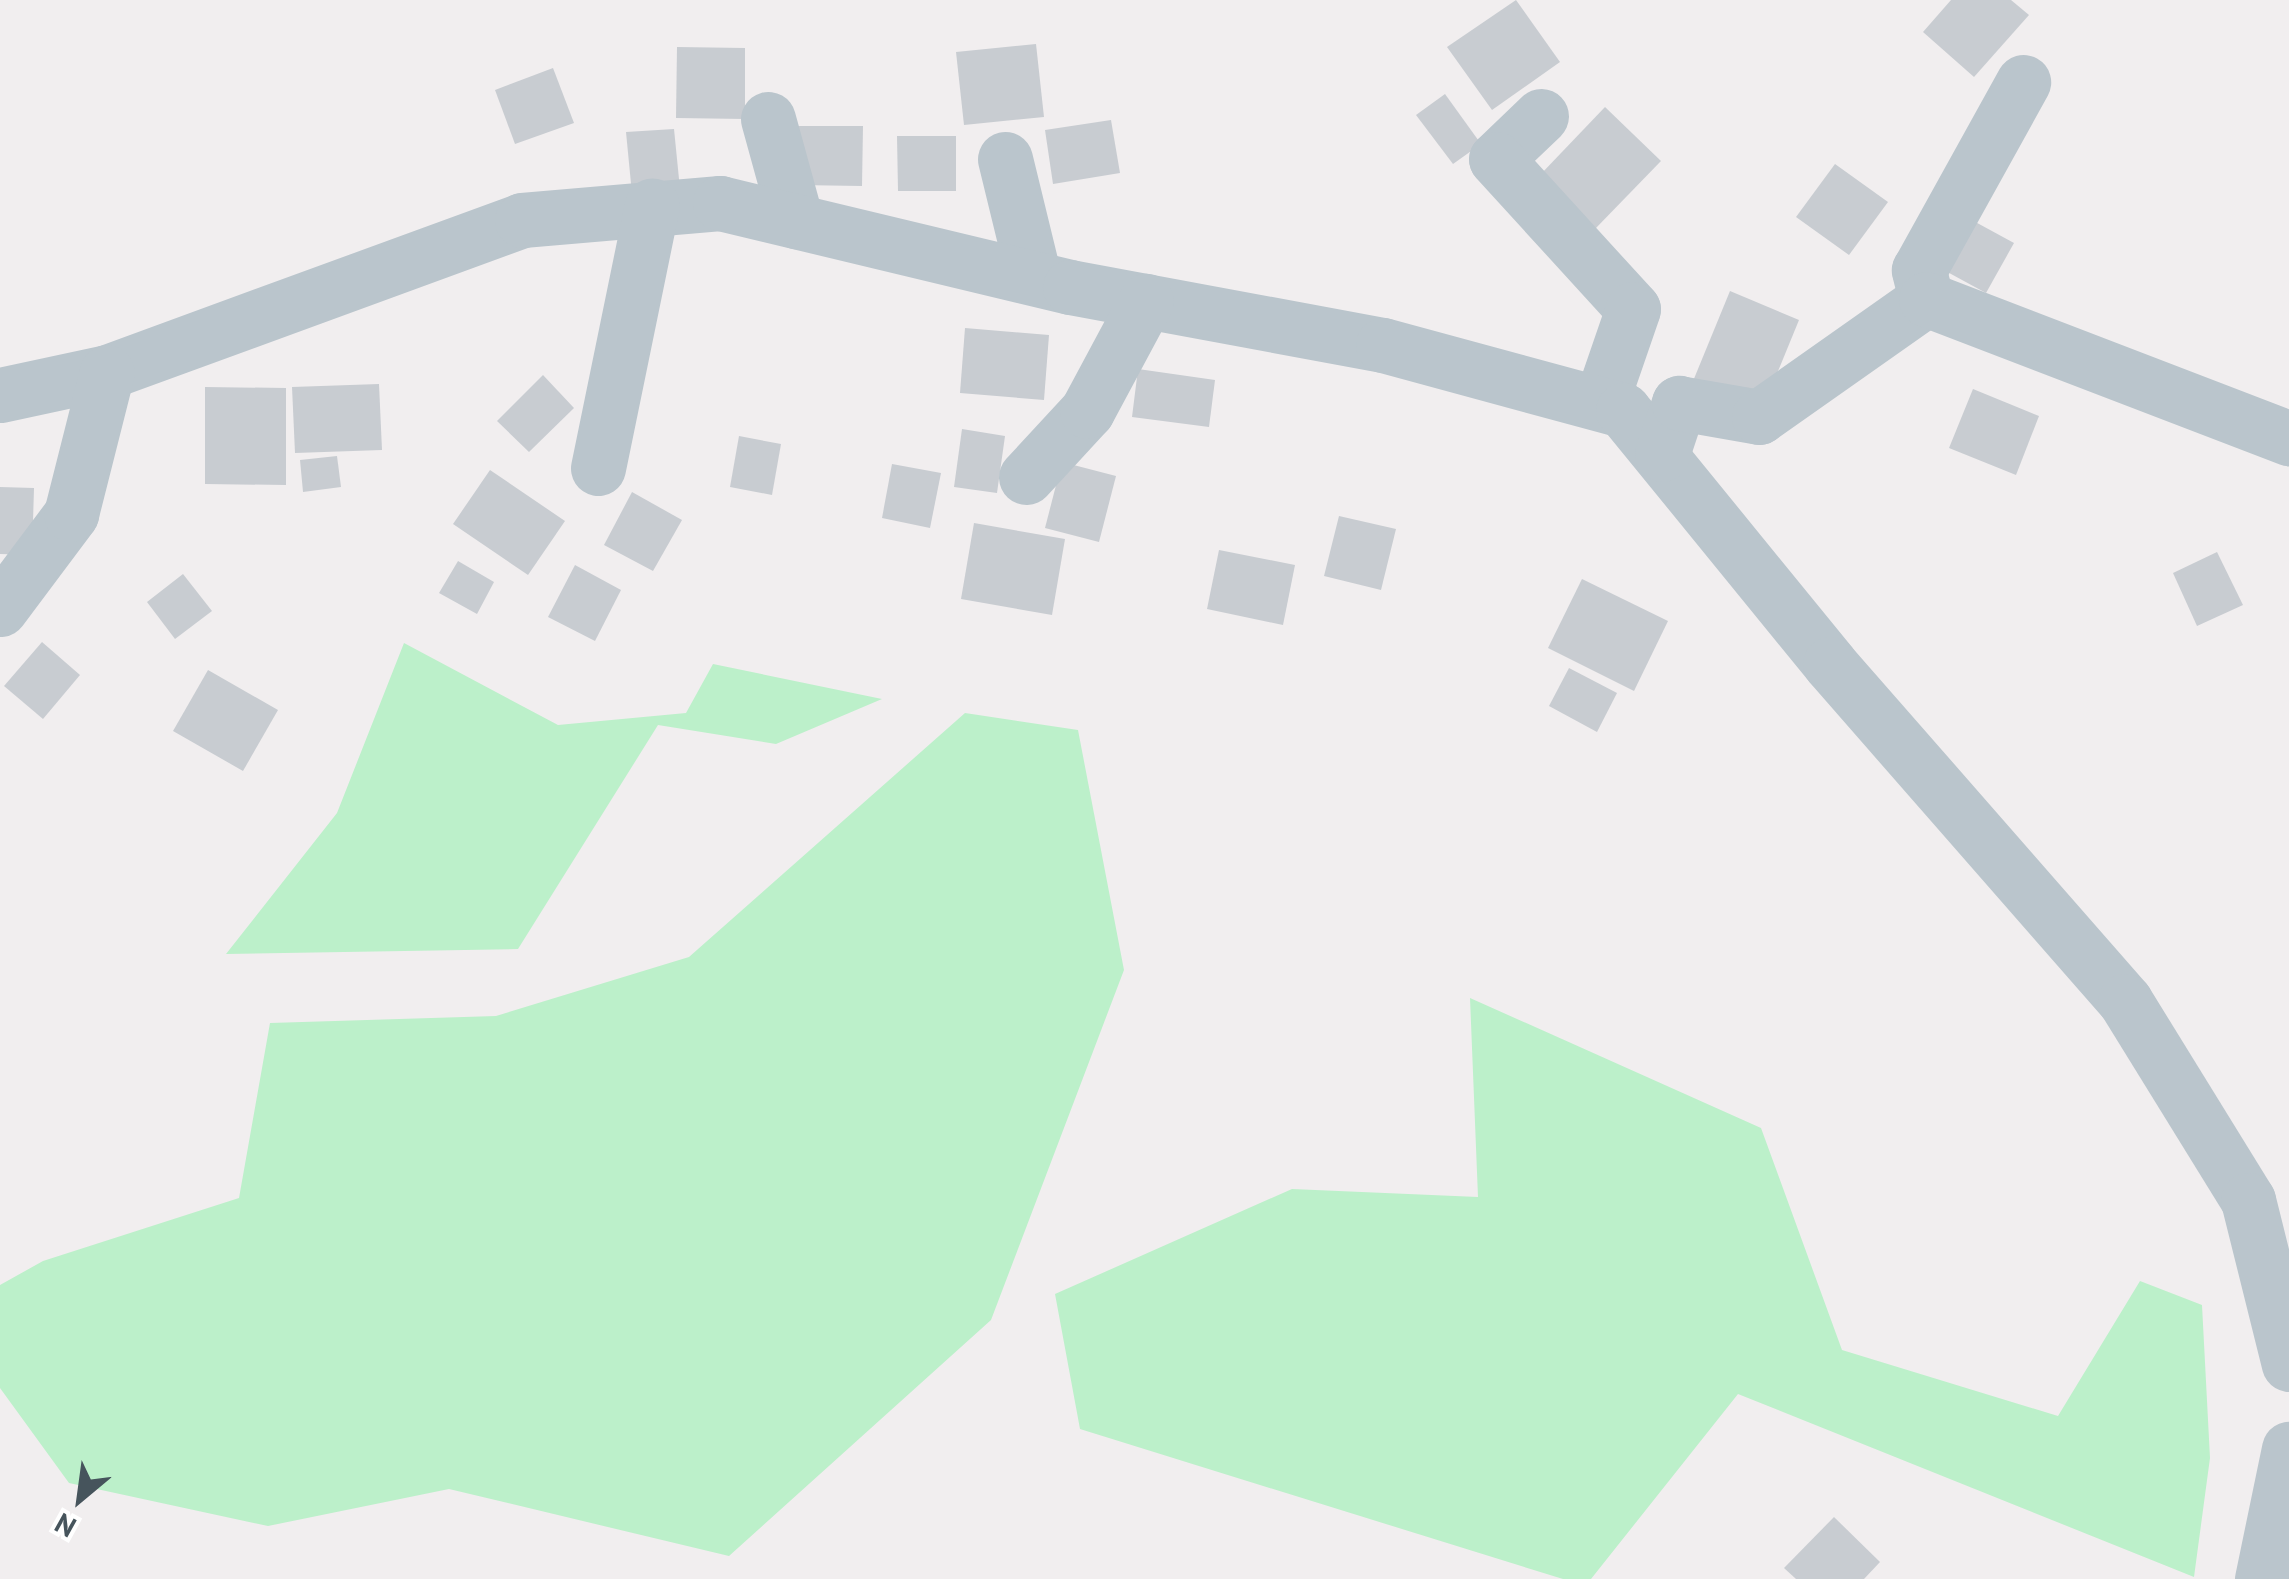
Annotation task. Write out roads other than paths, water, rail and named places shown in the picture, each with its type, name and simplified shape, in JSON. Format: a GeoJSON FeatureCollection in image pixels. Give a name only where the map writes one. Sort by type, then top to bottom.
{"type":"FeatureCollection","features":[{"type":"Feature","properties":{"kind":"street"},"geometry":{"type":"LineString","coordinates":[[1926,299],[1919,270],[2022,82]]}},
{"type":"Feature","properties":{"kind":"street"},"geometry":{"type":"LineString","coordinates":[[1540,116],[1496,159],[1632,310],[1601,402]]}},
{"type":"Feature","properties":{"kind":"street"},"geometry":{"type":"LineString","coordinates":[[768,119],[796,221]]}},
{"type":"Feature","properties":{"kind":"street"},"geometry":{"type":"LineString","coordinates":[[1005,160],[1034,278]]}},
{"type":"Feature","properties":{"kind":"street"},"geometry":{"type":"LineString","coordinates":[[0,395],[107,372],[522,220],[720,203],[1034,278],[1383,346],[1624,410],[1830,664],[2125,1001],[2248,1200],[2289,1364]]}},
{"type":"Feature","properties":{"kind":"street"},"geometry":{"type":"LineString","coordinates":[[598,468],[652,206]]}},
{"type":"Feature","properties":{"kind":"street"},"geometry":{"type":"LineString","coordinates":[[1926,299],[2289,438]]}},
{"type":"Feature","properties":{"kind":"street"},"geometry":{"type":"LineString","coordinates":[[1662,454],[1679,404],[1759,416],[1926,299]]}},
{"type":"Feature","properties":{"kind":"street"},"geometry":{"type":"LineString","coordinates":[[1026,477],[1086,411],[1146,301]]}},
{"type":"Feature","properties":{"kind":"street"},"geometry":{"type":"LineString","coordinates":[[0,609],[71,514],[107,372]]}},
{"type":"Feature","properties":{"kind":"street"},"geometry":{"type":"LineString","coordinates":[[2262,1579],[2289,1448]]}}]}
